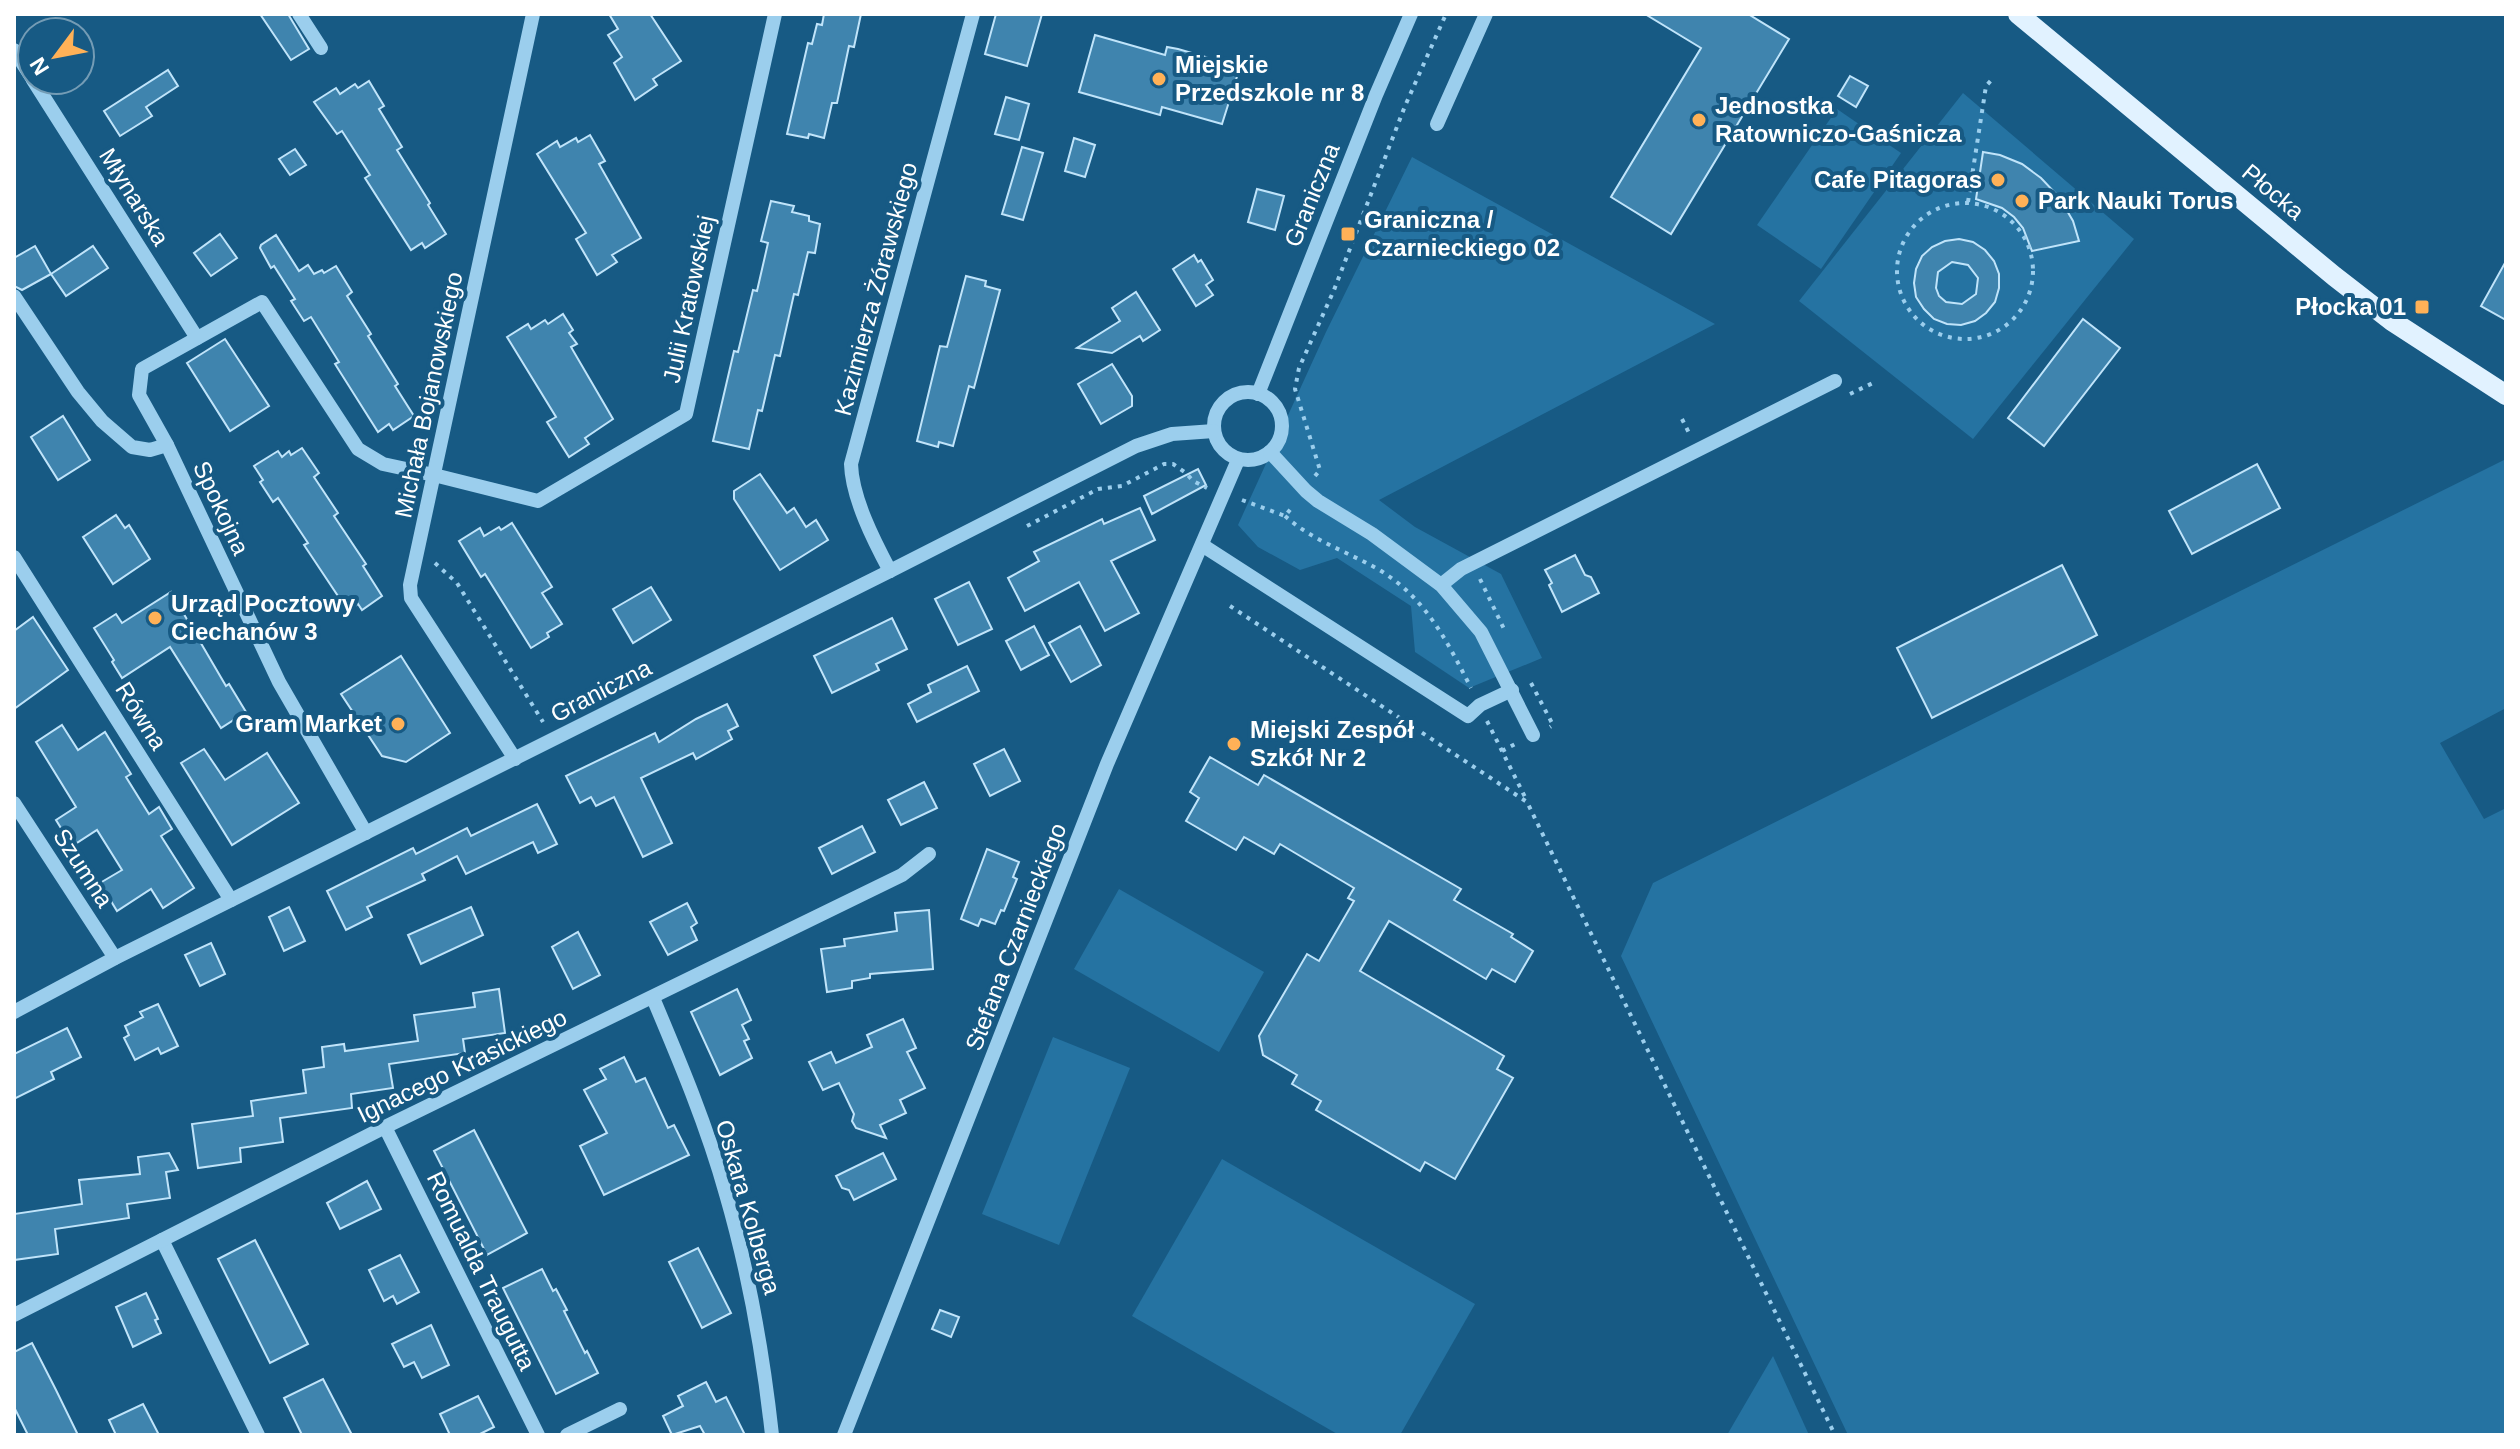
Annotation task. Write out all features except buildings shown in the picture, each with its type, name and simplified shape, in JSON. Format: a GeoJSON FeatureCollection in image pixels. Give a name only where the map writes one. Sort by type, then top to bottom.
{"type":"FeatureCollection","features":[{"type":"Feature","properties":{"kind":"main road","name":"Płocka"},"geometry":{"type":"LineString","coordinates":[[2018,14],[2334,276],[2392,321],[2506,395]]}},
{"type":"Feature","properties":{"kind":"street"},"geometry":{"type":"LineString","coordinates":[[299,14],[321,48]]}},
{"type":"Feature","properties":{"kind":"street","name":"Michała Bojanowskiego"},"geometry":{"type":"LineString","coordinates":[[515,759],[411,598],[410,585],[533,14]]}},
{"type":"Feature","properties":{"kind":"street","name":"Julii Kratowskiej"},"geometry":{"type":"LineString","coordinates":[[197,338],[262,302],[358,449],[383,464],[538,501],[686,414],[775,14]]}},
{"type":"Feature","properties":{"kind":"street","name":"Kazimierza Żórawskiego"},"geometry":{"type":"LineString","coordinates":[[890,571],[876,545],[851,478],[851,464],[973,14]]}},
{"type":"Feature","properties":{"kind":"street","name":"Graniczna"},"geometry":{"type":"LineString","coordinates":[[1258,394],[1411,14]]}},
{"type":"Feature","properties":{"kind":"street"},"geometry":{"type":"LineString","coordinates":[[1437,124],[1486,14]]}},
{"type":"Feature","properties":{"kind":"street","name":"Młynarska"},"geometry":{"type":"LineString","coordinates":[[44,96],[197,338]]}},
{"type":"Feature","properties":{"kind":"street","name":"Spokojna"},"geometry":{"type":"LineString","coordinates":[[14,296],[78,392],[102,421],[132,447],[150,450],[167,445],[279,682],[366,833]]}},
{"type":"Feature","properties":{"kind":"street"},"geometry":{"type":"LineString","coordinates":[[167,445],[139,395],[142,369],[197,338]]}},
{"type":"Feature","properties":{"kind":"street"},"geometry":{"type":"LineString","coordinates":[[1441,585],[1461,569],[1835,381]]}},
{"type":"Feature","properties":{"kind":"street"},"geometry":{"type":"LineString","coordinates":[[1240,393],[1258,394],[1272,403],[1281,422],[1281,433],[1270,452],[1261,458],[1238,460],[1221,447],[1214,431],[1216,415],[1230,397],[1240,393]]}},
{"type":"Feature","properties":{"kind":"street","name":"Graniczna"},"geometry":{"type":"LineString","coordinates":[[14,1012],[115,958],[1136,446],[1172,434],[1214,431]]}},
{"type":"Feature","properties":{"kind":"street"},"geometry":{"type":"LineString","coordinates":[[1270,452],[1318,501],[1372,534],[1441,585],[1481,632],[1533,735]]}},
{"type":"Feature","properties":{"kind":"street","name":"Stefana Czarnieckiego"},"geometry":{"type":"LineString","coordinates":[[844,1435],[1107,764],[1238,460]]}},
{"type":"Feature","properties":{"kind":"street"},"geometry":{"type":"LineString","coordinates":[[1202,545],[1468,716],[1480,705],[1512,690]]}},
{"type":"Feature","properties":{"kind":"street","name":"Równa"},"geometry":{"type":"LineString","coordinates":[[14,557],[231,900]]}},
{"type":"Feature","properties":{"kind":"street","name":"Szumna"},"geometry":{"type":"LineString","coordinates":[[14,803],[115,958]]}},
{"type":"Feature","properties":{"kind":"street","name":"Ignacego Krasickiego"},"geometry":{"type":"LineString","coordinates":[[14,1315],[385,1127],[902,875],[929,854]]}},
{"type":"Feature","properties":{"kind":"street","name":"Oskara Kolberga"},"geometry":{"type":"LineString","coordinates":[[653,998],[693,1095],[726,1193],[751,1294],[772,1435]]}},
{"type":"Feature","properties":{"kind":"street","name":"Romualda Traugutta"},"geometry":{"type":"LineString","coordinates":[[385,1127],[538,1435]]}},
{"type":"Feature","properties":{"kind":"street"},"geometry":{"type":"LineString","coordinates":[[162,1240],[258,1435]]}},
{"type":"Feature","properties":{"kind":"street"},"geometry":{"type":"LineString","coordinates":[[567,1435],[620,1409]]}},
{"type":"Feature","properties":{"kind":"path"},"geometry":{"type":"LineString","coordinates":[[1968,203],[1986,86],[1994,77]]}},
{"type":"Feature","properties":{"kind":"path"},"geometry":{"type":"LineString","coordinates":[[1968,203],[2001,212],[2014,223],[2032,253],[2034,270],[2026,303],[2016,317],[1988,336],[1971,340],[1945,336],[1923,325],[1902,298],[1897,281],[1901,247],[1920,219],[1935,209],[1968,203]]}},
{"type":"Feature","properties":{"kind":"path"},"geometry":{"type":"LineString","coordinates":[[1848,395],[1877,381]]}},
{"type":"Feature","properties":{"kind":"path"},"geometry":{"type":"LineString","coordinates":[[1285,516],[1308,535],[1378,569],[1407,590],[1445,636],[1835,1435]]}},
{"type":"Feature","properties":{"kind":"path"},"geometry":{"type":"LineString","coordinates":[[418,547],[457,583],[543,722]]}},
{"type":"Feature","properties":{"kind":"path"},"geometry":{"type":"LineString","coordinates":[[1479,577],[1510,642]]}},
{"type":"Feature","properties":{"kind":"path"},"geometry":{"type":"LineString","coordinates":[[1230,606],[1527,802]]}},
{"type":"Feature","properties":{"kind":"path"},"geometry":{"type":"LineString","coordinates":[[1502,751],[1553,725],[1531,683]]}},
{"type":"Feature","properties":{"kind":"shaded area"},"geometry":{"type":"Polygon","coordinates":[[[1963,93],[2134,239],[1973,439],[1799,301],[1963,93]]]}},
{"type":"Feature","properties":{"kind":"shaded area"},"geometry":{"type":"Polygon","coordinates":[[[1837,109],[1901,153],[1821,269],[1757,225],[1837,109]]]}},
{"type":"Feature","properties":{"kind":"shaded area"},"geometry":{"type":"Polygon","coordinates":[[[1412,157],[1715,324],[1379,500],[1415,527],[1501,574],[1542,658],[1469,688],[1415,652],[1411,606],[1337,558],[1300,570],[1258,547],[1238,525],[1326,332],[1412,157]]]}},
{"type":"Feature","properties":{"kind":"shaded area"},"geometry":{"type":"Polygon","coordinates":[[[2506,459],[2506,708],[2440,743],[2484,819],[2506,808],[2506,1435],[1848,1435],[1621,956],[1653,883],[2506,459]]]}},
{"type":"Feature","properties":{"kind":"shaded area"},"geometry":{"type":"Polygon","coordinates":[[[1119,889],[1264,972],[1219,1052],[1074,969],[1119,889]]]}},
{"type":"Feature","properties":{"kind":"shaded area"},"geometry":{"type":"Polygon","coordinates":[[[1053,1037],[1130,1068],[1059,1245],[982,1214],[1053,1037]]]}},
{"type":"Feature","properties":{"kind":"shaded area"},"geometry":{"type":"Polygon","coordinates":[[[1222,1159],[1475,1304],[1400,1435],[1339,1435],[1132,1316],[1222,1159]]]}},
{"type":"Feature","properties":{"kind":"shaded area"},"geometry":{"type":"Polygon","coordinates":[[[1773,1356],[1809,1435],[1727,1435],[1773,1356]]]}},
{"type":"Feature","properties":{"kind":"place","name":"Miejskie Przedszkole nr 8"},"geometry":{"type":"Point","coordinates":[1159,79]}},
{"type":"Feature","properties":{"kind":"place","name":"Jednostka Ratowniczo-Gaśnicza"},"geometry":{"type":"Point","coordinates":[1699,120]}},
{"type":"Feature","properties":{"kind":"place","name":"Cafe Pitagoras"},"geometry":{"type":"Point","coordinates":[1998,180]}},
{"type":"Feature","properties":{"kind":"place","name":"Park Nauki Torus"},"geometry":{"type":"Point","coordinates":[2022,201]}},
{"type":"Feature","properties":{"kind":"place","name":"Graniczna / Czarnieckiego 02"},"geometry":{"type":"Point","coordinates":[1348,234]}},
{"type":"Feature","properties":{"kind":"place","name":"Płocka 01"},"geometry":{"type":"Point","coordinates":[2422,307]}},
{"type":"Feature","properties":{"kind":"place","name":"Urząd Pocztowy Ciechanów 3"},"geometry":{"type":"Point","coordinates":[155,618]}},
{"type":"Feature","properties":{"kind":"place","name":"Gram Market"},"geometry":{"type":"Point","coordinates":[398,724]}},
{"type":"Feature","properties":{"kind":"place","name":"Miejski Zespół Szkół Nr 2"},"geometry":{"type":"Point","coordinates":[1234,744]}}]}
